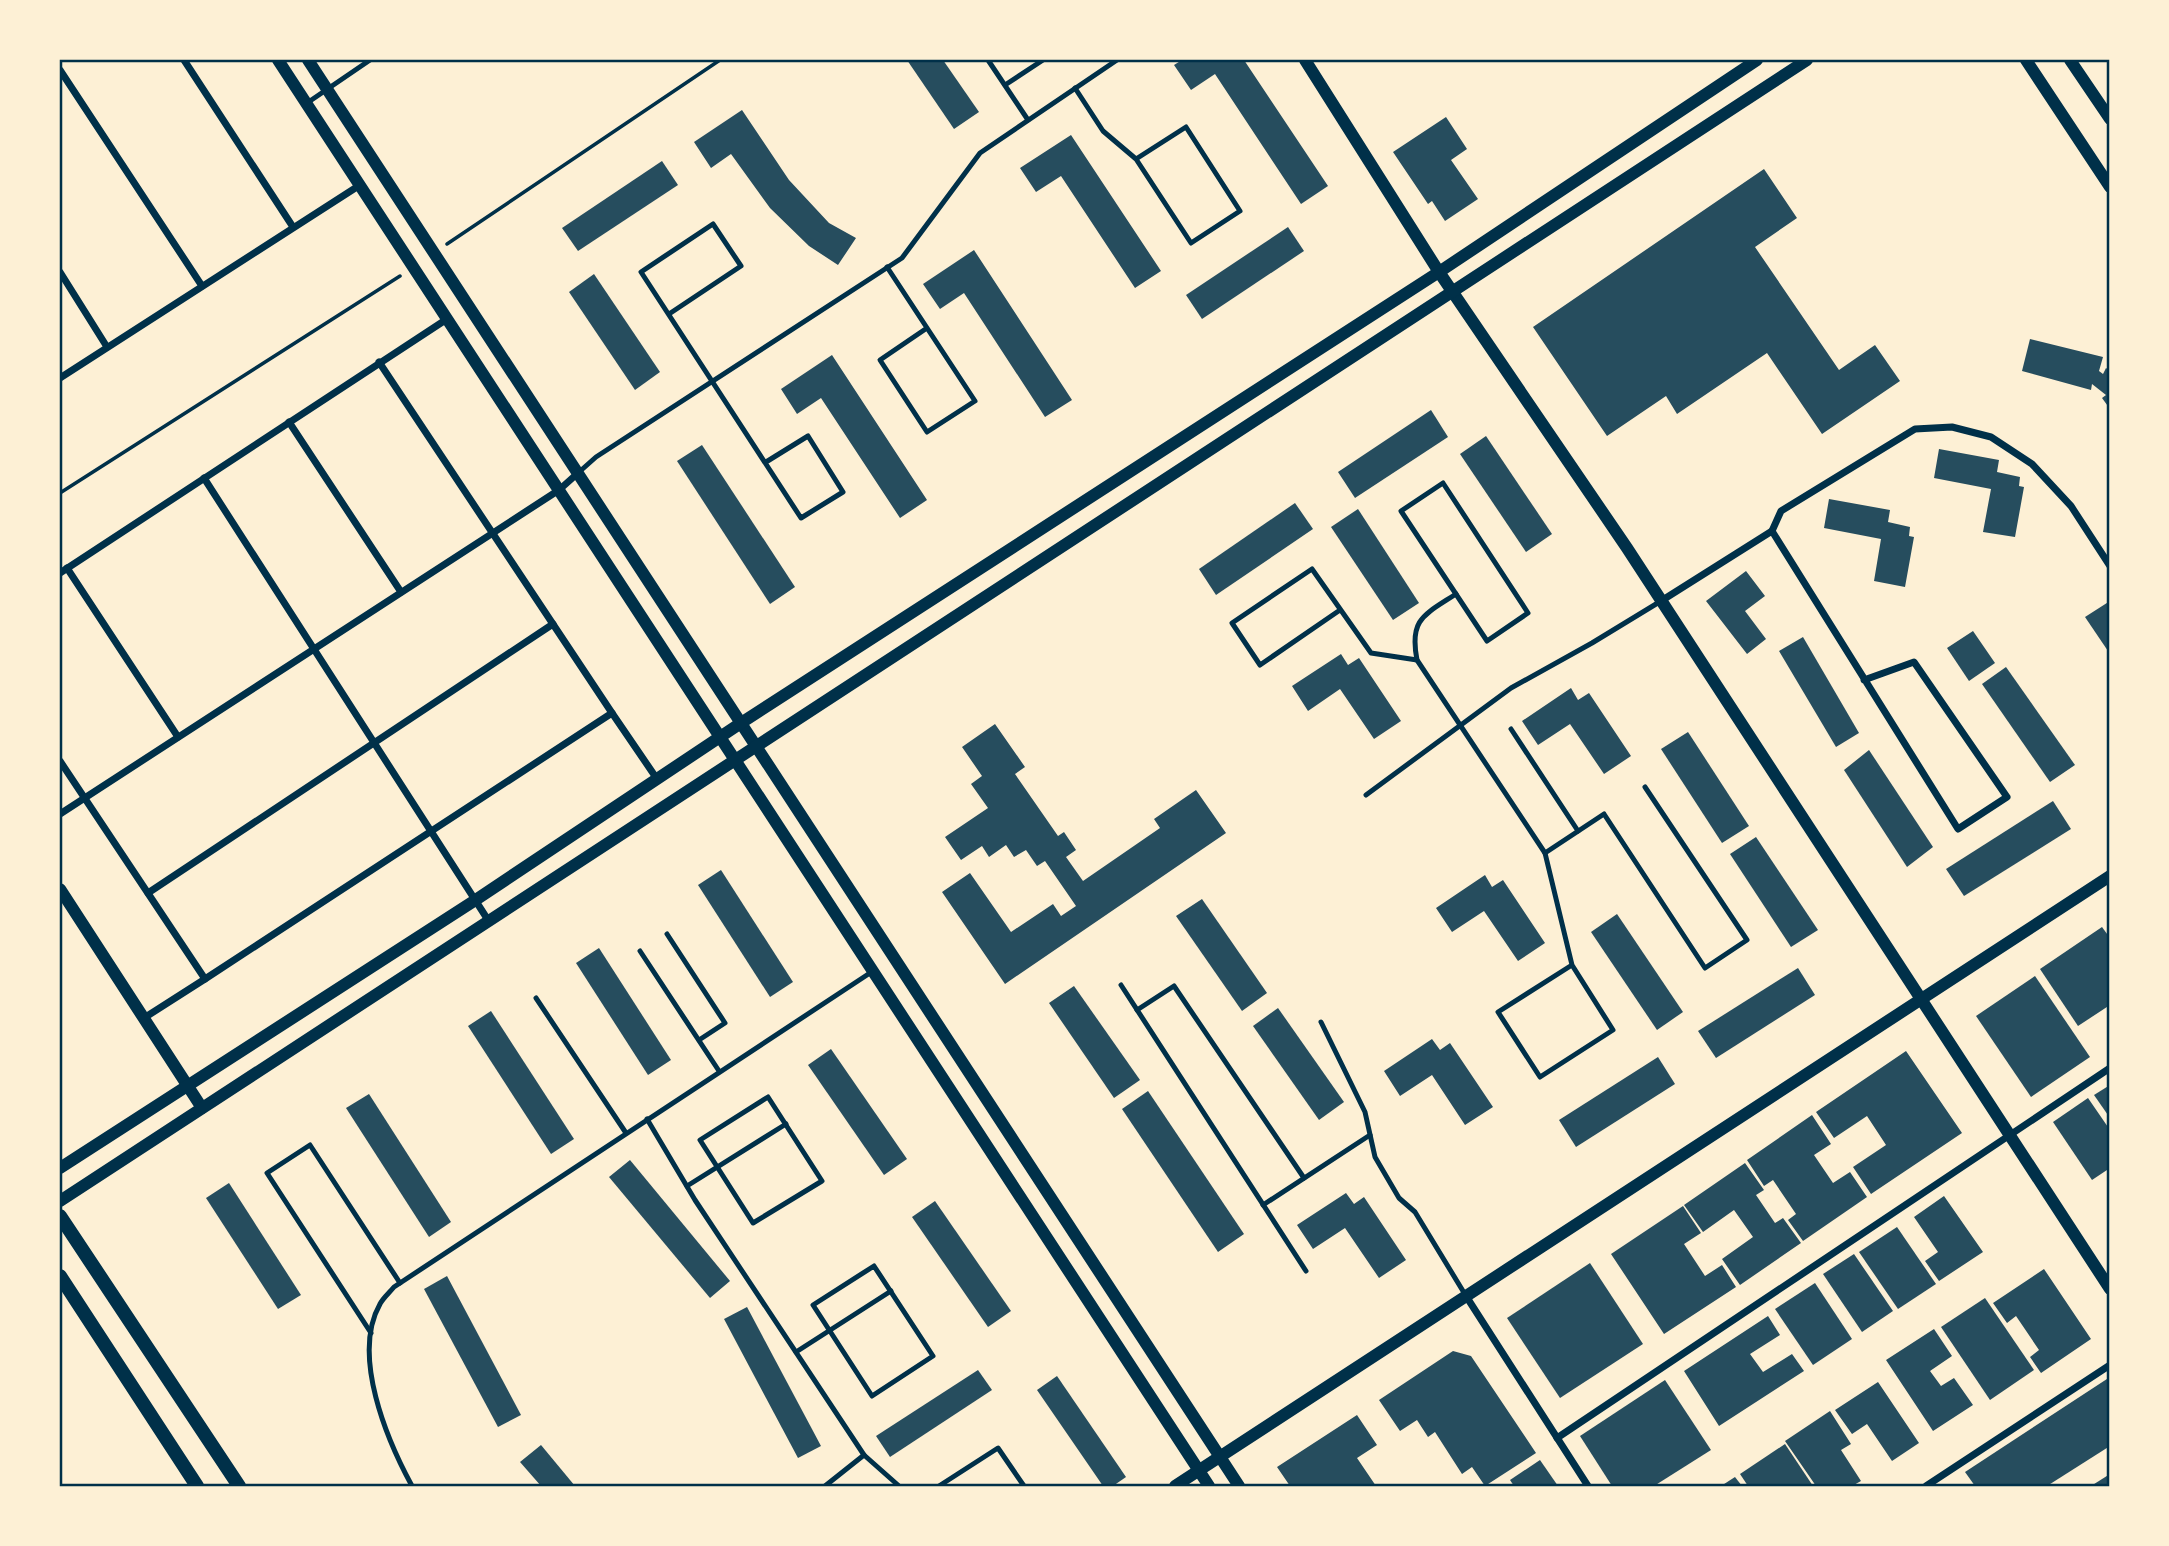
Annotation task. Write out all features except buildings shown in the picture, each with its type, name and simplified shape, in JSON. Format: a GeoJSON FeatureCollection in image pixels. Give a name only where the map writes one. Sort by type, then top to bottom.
{"type":"FeatureCollection","features":[{"type":"Feature","properties":{"kind":"main road"},"geometry":{"type":"LineString","coordinates":[[60,1216],[239,1486]]}},
{"type":"Feature","properties":{"kind":"main road"},"geometry":{"type":"LineString","coordinates":[[60,1276],[197,1486]]}},
{"type":"Feature","properties":{"kind":"street"},"geometry":{"type":"LineString","coordinates":[[184,60],[293,227]]}},
{"type":"Feature","properties":{"kind":"street"},"geometry":{"type":"LineString","coordinates":[[278,60],[1209,1486]]}},
{"type":"Feature","properties":{"kind":"street"},"geometry":{"type":"LineString","coordinates":[[308,60],[1239,1486]]}},
{"type":"Feature","properties":{"kind":"street"},"geometry":{"type":"LineString","coordinates":[[1304,60],[1440,272],[1661,601],[2109,1289]]}},
{"type":"Feature","properties":{"kind":"street"},"geometry":{"type":"LineString","coordinates":[[60,1168],[474,901],[741,723],[1440,272],[1756,60]]}},
{"type":"Feature","properties":{"kind":"street"},"geometry":{"type":"LineString","coordinates":[[60,1201],[1807,60]]}},
{"type":"Feature","properties":{"kind":"street"},"geometry":{"type":"LineString","coordinates":[[2026,60],[2109,187]]}},
{"type":"Feature","properties":{"kind":"street"},"geometry":{"type":"LineString","coordinates":[[2070,60],[2109,120]]}},
{"type":"Feature","properties":{"kind":"street"},"geometry":{"type":"LineString","coordinates":[[60,70],[202,286]]}},
{"type":"Feature","properties":{"kind":"street"},"geometry":{"type":"LineString","coordinates":[[60,378],[360,185]]}},
{"type":"Feature","properties":{"kind":"street"},"geometry":{"type":"LineString","coordinates":[[60,272],[107,347]]}},
{"type":"Feature","properties":{"kind":"street"},"geometry":{"type":"LineString","coordinates":[[60,573],[447,319]]}},
{"type":"Feature","properties":{"kind":"street"},"geometry":{"type":"LineString","coordinates":[[379,362],[657,779]]}},
{"type":"Feature","properties":{"kind":"street"},"geometry":{"type":"LineString","coordinates":[[289,422],[401,592]]}},
{"type":"Feature","properties":{"kind":"street"},"geometry":{"type":"LineString","coordinates":[[1661,601],[1772,531],[1781,511],[1915,429],[1952,427],[1991,437],[2032,464],[2071,506],[2109,566]]}},
{"type":"Feature","properties":{"kind":"street"},"geometry":{"type":"LineString","coordinates":[[60,814],[559,490],[578,473]]}},
{"type":"Feature","properties":{"kind":"street"},"geometry":{"type":"LineString","coordinates":[[204,478],[488,920]]}},
{"type":"Feature","properties":{"kind":"street"},"geometry":{"type":"LineString","coordinates":[[1772,531],[1864,680],[1958,829],[2007,797],[1914,662],[1864,680]]}},
{"type":"Feature","properties":{"kind":"street"},"geometry":{"type":"LineString","coordinates":[[67,568],[178,737]]}},
{"type":"Feature","properties":{"kind":"street"},"geometry":{"type":"LineString","coordinates":[[148,893],[553,624]]}},
{"type":"Feature","properties":{"kind":"street"},"geometry":{"type":"LineString","coordinates":[[144,1018],[612,713]]}},
{"type":"Feature","properties":{"kind":"street"},"geometry":{"type":"LineString","coordinates":[[60,761],[205,979]]}},
{"type":"Feature","properties":{"kind":"street"},"geometry":{"type":"LineString","coordinates":[[1175,1486],[2109,876]]}},
{"type":"Feature","properties":{"kind":"street"},"geometry":{"type":"LineString","coordinates":[[60,888],[202,1108]]}},
{"type":"Feature","properties":{"kind":"street"},"geometry":{"type":"LineString","coordinates":[[1557,1438],[2109,1068]]}},
{"type":"Feature","properties":{"kind":"street"},"geometry":{"type":"LineString","coordinates":[[1466,1297],[1588,1486]]}},
{"type":"Feature","properties":{"kind":"street"},"geometry":{"type":"LineString","coordinates":[[1926,1486],[2109,1365]]}},
{"type":"Feature","properties":{"kind":"lane"},"geometry":{"type":"LineString","coordinates":[[307,103],[370,60]]}},
{"type":"Feature","properties":{"kind":"lane"},"geometry":{"type":"LineString","coordinates":[[988,60],[1028,120]]}},
{"type":"Feature","properties":{"kind":"lane"},"geometry":{"type":"LineString","coordinates":[[1005,85],[1042,60]]}},
{"type":"Feature","properties":{"kind":"lane"},"geometry":{"type":"LineString","coordinates":[[578,473],[596,457],[902,258],[980,153],[1117,60]]}},
{"type":"Feature","properties":{"kind":"lane"},"geometry":{"type":"LineString","coordinates":[[1075,88],[1103,131],[1136,159],[1191,243],[1240,211],[1185,127],[1136,159]]}},
{"type":"Feature","properties":{"kind":"lane"},"geometry":{"type":"LineString","coordinates":[[669,314],[741,267],[713,224],[642,272],[669,314],[713,380],[801,518],[843,492],[808,436],[766,462]]}},
{"type":"Feature","properties":{"kind":"lane"},"geometry":{"type":"LineString","coordinates":[[887,267],[975,401],[927,432],[880,360],[927,328]]}},
{"type":"Feature","properties":{"kind":"lane"},"geometry":{"type":"LineString","coordinates":[[1443,484],[1528,613],[1487,641],[1456,594],[1401,511],[1443,484]]}},
{"type":"Feature","properties":{"kind":"lane"},"geometry":{"type":"LineString","coordinates":[[1340,610],[1260,665],[1232,623],[1312,569],[1371,653],[1417,660]]}},
{"type":"Feature","properties":{"kind":"lane"},"geometry":{"type":"LineString","coordinates":[[1456,594],[1425,615],[1417,626],[1413,642],[1417,660],[1545,853],[1572,965],[1613,1030],[1539,1077],[1498,1012],[1572,965]]}},
{"type":"Feature","properties":{"kind":"lane"},"geometry":{"type":"LineString","coordinates":[[1366,795],[1511,688],[1661,601]]}},
{"type":"Feature","properties":{"kind":"lane"},"geometry":{"type":"LineString","coordinates":[[1511,729],[1578,831]]}},
{"type":"Feature","properties":{"kind":"lane"},"geometry":{"type":"LineString","coordinates":[[1545,853],[1604,814],[1705,968],[1747,940],[1646,786]]}},
{"type":"Feature","properties":{"kind":"lane"},"geometry":{"type":"LineString","coordinates":[[667,934],[725,1023],[699,1040]]}},
{"type":"Feature","properties":{"kind":"lane"},"geometry":{"type":"LineString","coordinates":[[640,951],[719,1071]]}},
{"type":"Feature","properties":{"kind":"lane"},"geometry":{"type":"LineString","coordinates":[[412,1486],[393,1453],[378,1408],[369,1360],[372,1323],[380,1304],[400,1283],[873,971]]}},
{"type":"Feature","properties":{"kind":"lane"},"geometry":{"type":"LineString","coordinates":[[1121,985],[1306,1271]]}},
{"type":"Feature","properties":{"kind":"lane"},"geometry":{"type":"LineString","coordinates":[[1137,1010],[1174,986],[1304,1178]]}},
{"type":"Feature","properties":{"kind":"lane"},"geometry":{"type":"LineString","coordinates":[[536,998],[626,1133]]}},
{"type":"Feature","properties":{"kind":"lane"},"geometry":{"type":"LineString","coordinates":[[1321,1022],[1365,1112],[1375,1157],[1399,1198],[1415,1212],[1466,1297]]}},
{"type":"Feature","properties":{"kind":"lane"},"geometry":{"type":"LineString","coordinates":[[768,1097],[821,1181],[753,1223],[718,1167],[700,1140],[768,1097]]}},
{"type":"Feature","properties":{"kind":"lane"},"geometry":{"type":"LineString","coordinates":[[647,1119],[687,1186],[864,1455],[899,1486]]}},
{"type":"Feature","properties":{"kind":"lane"},"geometry":{"type":"LineString","coordinates":[[687,1186],[786,1124]]}},
{"type":"Feature","properties":{"kind":"lane"},"geometry":{"type":"LineString","coordinates":[[1263,1205],[1370,1135]]}},
{"type":"Feature","properties":{"kind":"lane"},"geometry":{"type":"LineString","coordinates":[[371,1333],[267,1173],[310,1145],[400,1283]]}},
{"type":"Feature","properties":{"kind":"lane"},"geometry":{"type":"LineString","coordinates":[[874,1266],[933,1356],[872,1396],[830,1330],[813,1305],[874,1266]]}},
{"type":"Feature","properties":{"kind":"lane"},"geometry":{"type":"LineString","coordinates":[[796,1352],[891,1291]]}},
{"type":"Feature","properties":{"kind":"lane"},"geometry":{"type":"LineString","coordinates":[[939,1486],[998,1448],[1024,1486]]}},
{"type":"Feature","properties":{"kind":"lane"},"geometry":{"type":"LineString","coordinates":[[825,1486],[864,1455]]}},
{"type":"Feature","properties":{"kind":"path"},"geometry":{"type":"LineString","coordinates":[[434,253],[720,60]]}},
{"type":"Feature","properties":{"kind":"path"},"geometry":{"type":"LineString","coordinates":[[60,493],[414,267]]}}]}
